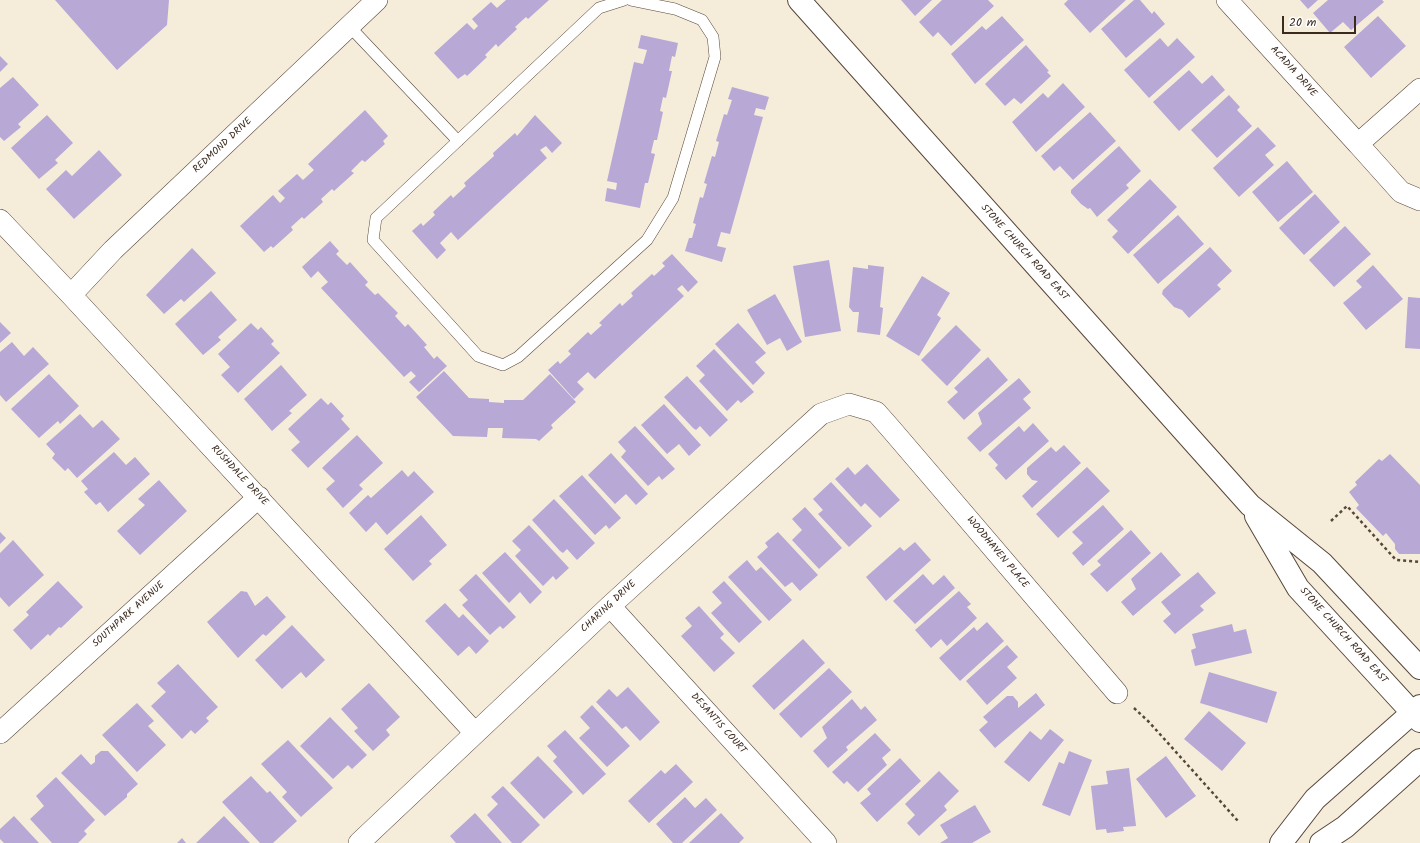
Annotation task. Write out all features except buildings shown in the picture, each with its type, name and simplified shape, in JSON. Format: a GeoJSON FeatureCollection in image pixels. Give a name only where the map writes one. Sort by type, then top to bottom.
{"type":"FeatureCollection","features":[{"type":"Feature","properties":{"kind":"main road","name":"STONE CHURCH ROAD EAST"},"geometry":{"type":"LineString","coordinates":[[799,0],[1250,505],[1322,563],[1420,668]]}},
{"type":"Feature","properties":{"kind":"main road","name":"STONE CHURCH ROAD EAST"},"geometry":{"type":"LineString","coordinates":[[1250,505],[1298,588],[1418,713]]}},
{"type":"Feature","properties":{"kind":"main road"},"geometry":{"type":"LineString","coordinates":[[1281,843],[1315,799],[1418,713]]}},
{"type":"Feature","properties":{"kind":"main road"},"geometry":{"type":"LineString","coordinates":[[1320,843],[1345,827],[1420,760]]}},
{"type":"Feature","properties":{"kind":"street","name":"REDMOND DRIVE"},"geometry":{"type":"LineString","coordinates":[[71,295],[113,250],[377,0]]}},
{"type":"Feature","properties":{"kind":"street","name":"ACADIA DRIVE"},"geometry":{"type":"LineString","coordinates":[[1227,0],[1401,192],[1420,200]]}},
{"type":"Feature","properties":{"kind":"street"},"geometry":{"type":"LineString","coordinates":[[1358,144],[1420,90]]}},
{"type":"Feature","properties":{"kind":"street","name":"RUSHDALE DRIVE"},"geometry":{"type":"LineString","coordinates":[[0,220],[259,497],[475,733]]}},
{"type":"Feature","properties":{"kind":"street","name":"CHARING DRIVE"},"geometry":{"type":"LineString","coordinates":[[359,843],[610,606],[821,414],[850,404],[876,412]]}},
{"type":"Feature","properties":{"kind":"street","name":"WOODHAVEN PLACE"},"geometry":{"type":"LineString","coordinates":[[876,412],[1117,694]]}},
{"type":"Feature","properties":{"kind":"street","name":"SOUTHPARK AVENUE"},"geometry":{"type":"LineString","coordinates":[[3,722],[259,497]]}},
{"type":"Feature","properties":{"kind":"street","name":"DESANTIS COURT"},"geometry":{"type":"LineString","coordinates":[[610,606],[826,843]]}},
{"type":"Feature","properties":{"kind":"lane"},"geometry":{"type":"LineString","coordinates":[[624,0],[600,8],[376,218],[373,240],[478,356],[503,365],[518,357],[647,240],[674,198],[715,57],[713,37],[702,20],[675,9],[631,0]]}},
{"type":"Feature","properties":{"kind":"lane"},"geometry":{"type":"LineString","coordinates":[[349,26],[458,141]]}},
{"type":"Feature","properties":{"kind":"path"},"geometry":{"type":"LineString","coordinates":[[1331,521],[1347,506],[1396,560],[1420,562]]}},
{"type":"Feature","properties":{"kind":"path"},"geometry":{"type":"LineString","coordinates":[[1117,694],[1149,722],[1238,821]]}}]}
